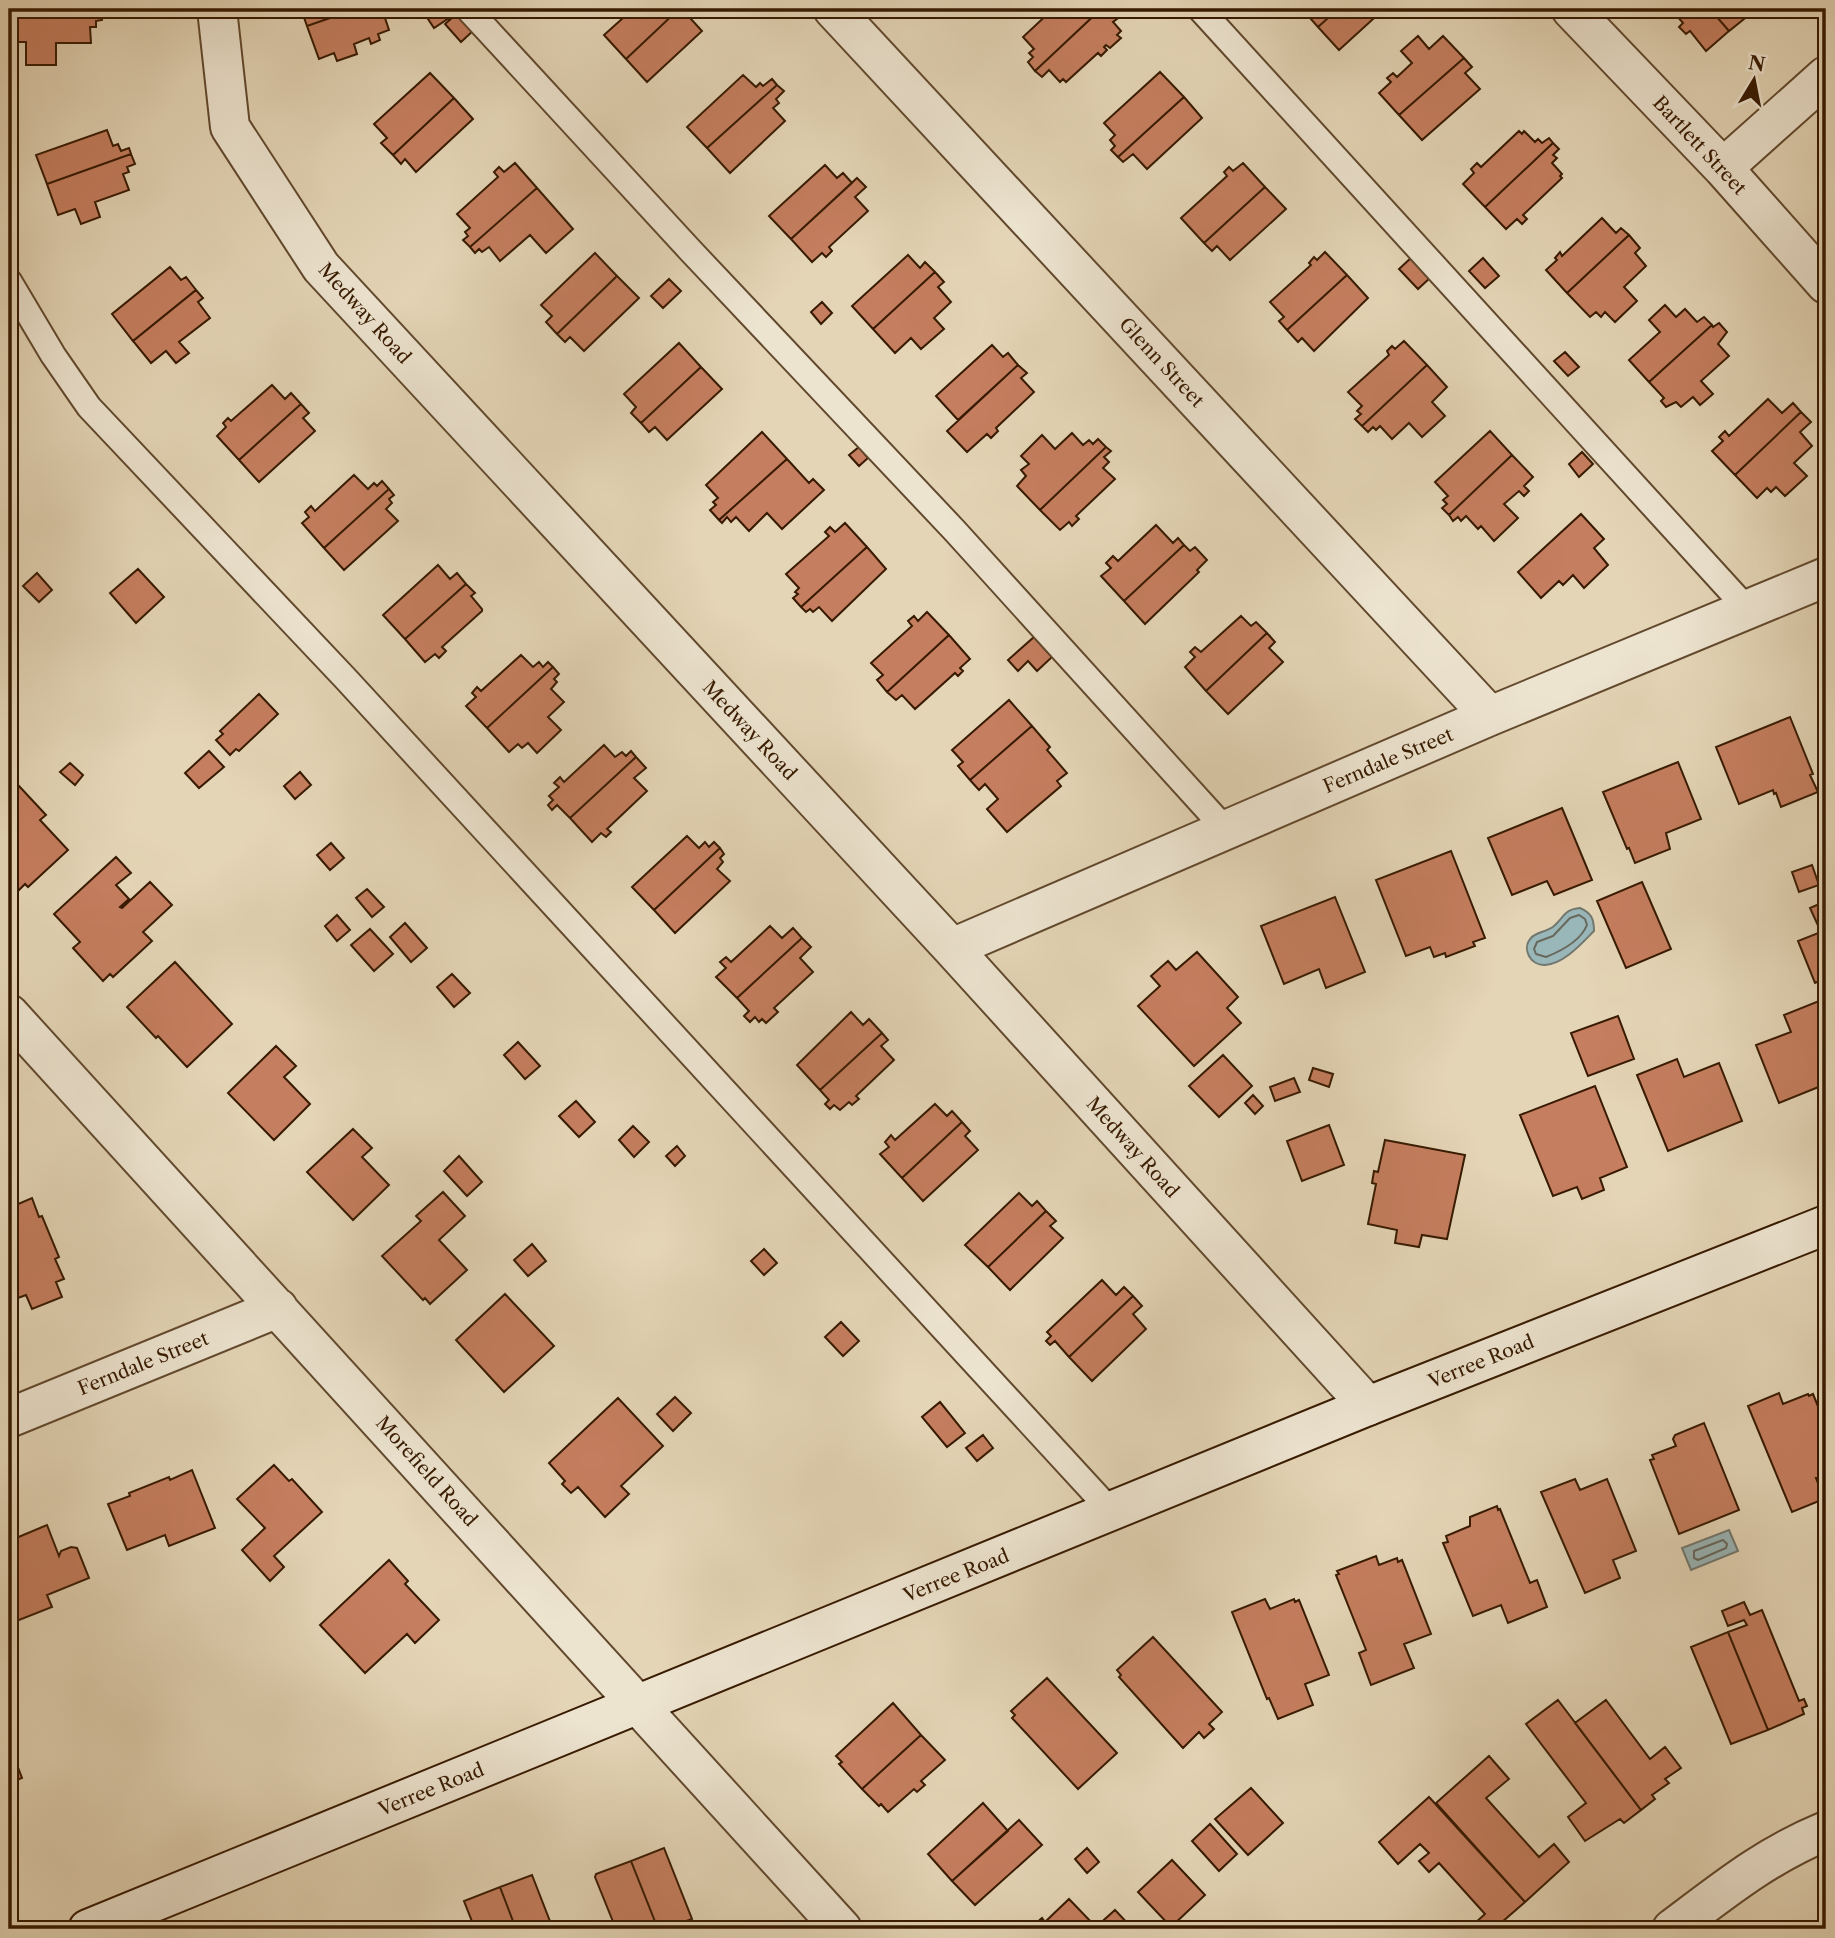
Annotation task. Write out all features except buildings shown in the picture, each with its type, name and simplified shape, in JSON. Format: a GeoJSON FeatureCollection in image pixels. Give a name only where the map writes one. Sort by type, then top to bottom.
{"type":"FeatureCollection","features":[{"type":"Feature","properties":{"kind":"street","name":"Medway Road"},"geometry":{"type":"LineString","coordinates":[[218,9],[230,127],[321,267],[952,948],[1368,1406]]}},
{"type":"Feature","properties":{"kind":"street","name":"Glenn Street"},"geometry":{"type":"LineString","coordinates":[[834,9],[1490,716]]}},
{"type":"Feature","properties":{"kind":"street","name":"Bartlett Street"},"geometry":{"type":"LineString","coordinates":[[1571,9],[1723,168],[1826,284]]}},
{"type":"Feature","properties":{"kind":"street"},"geometry":{"type":"LineString","coordinates":[[1723,168],[1826,76]]}},
{"type":"Feature","properties":{"kind":"street","name":"Ferndale Street"},"geometry":{"type":"LineString","coordinates":[[952,948],[1490,716],[1826,578]]}},
{"type":"Feature","properties":{"kind":"street","name":"Morefield Road"},"geometry":{"type":"LineString","coordinates":[[9,1014],[842,1929]]}},
{"type":"Feature","properties":{"kind":"street","name":"Verree Road"},"geometry":{"type":"LineString","coordinates":[[88,1929],[1368,1406],[1826,1225]]}},
{"type":"Feature","properties":{"kind":"street","name":"Ferndale Street"},"geometry":{"type":"LineString","coordinates":[[9,1418],[278,1308]]}},
{"type":"Feature","properties":{"kind":"street"},"geometry":{"type":"LineString","coordinates":[[1672,1929],[1765,1861],[1826,1831]]}},
{"type":"Feature","properties":{"kind":"lane"},"geometry":{"type":"LineString","coordinates":[[468,9],[955,531],[1226,830]]}},
{"type":"Feature","properties":{"kind":"lane"},"geometry":{"type":"LineString","coordinates":[[1200,9],[1748,610]]}},
{"type":"Feature","properties":{"kind":"lane"},"geometry":{"type":"LineString","coordinates":[[9,281],[53,355],[89,407],[345,678],[1111,1511]]}},
{"type":"Feature","properties":{"kind":"water"},"geometry":{"type":"Polygon","coordinates":[[[1580,908],[1591,917],[1594,931],[1559,961],[1540,965],[1532,960],[1527,952],[1531,938],[1554,926],[1568,912],[1580,908]]]}},
{"type":"Feature","properties":{"kind":"water"},"geometry":{"type":"Polygon","coordinates":[[[1729,1530],[1738,1551],[1691,1570],[1682,1548],[1729,1530]]]}}]}
